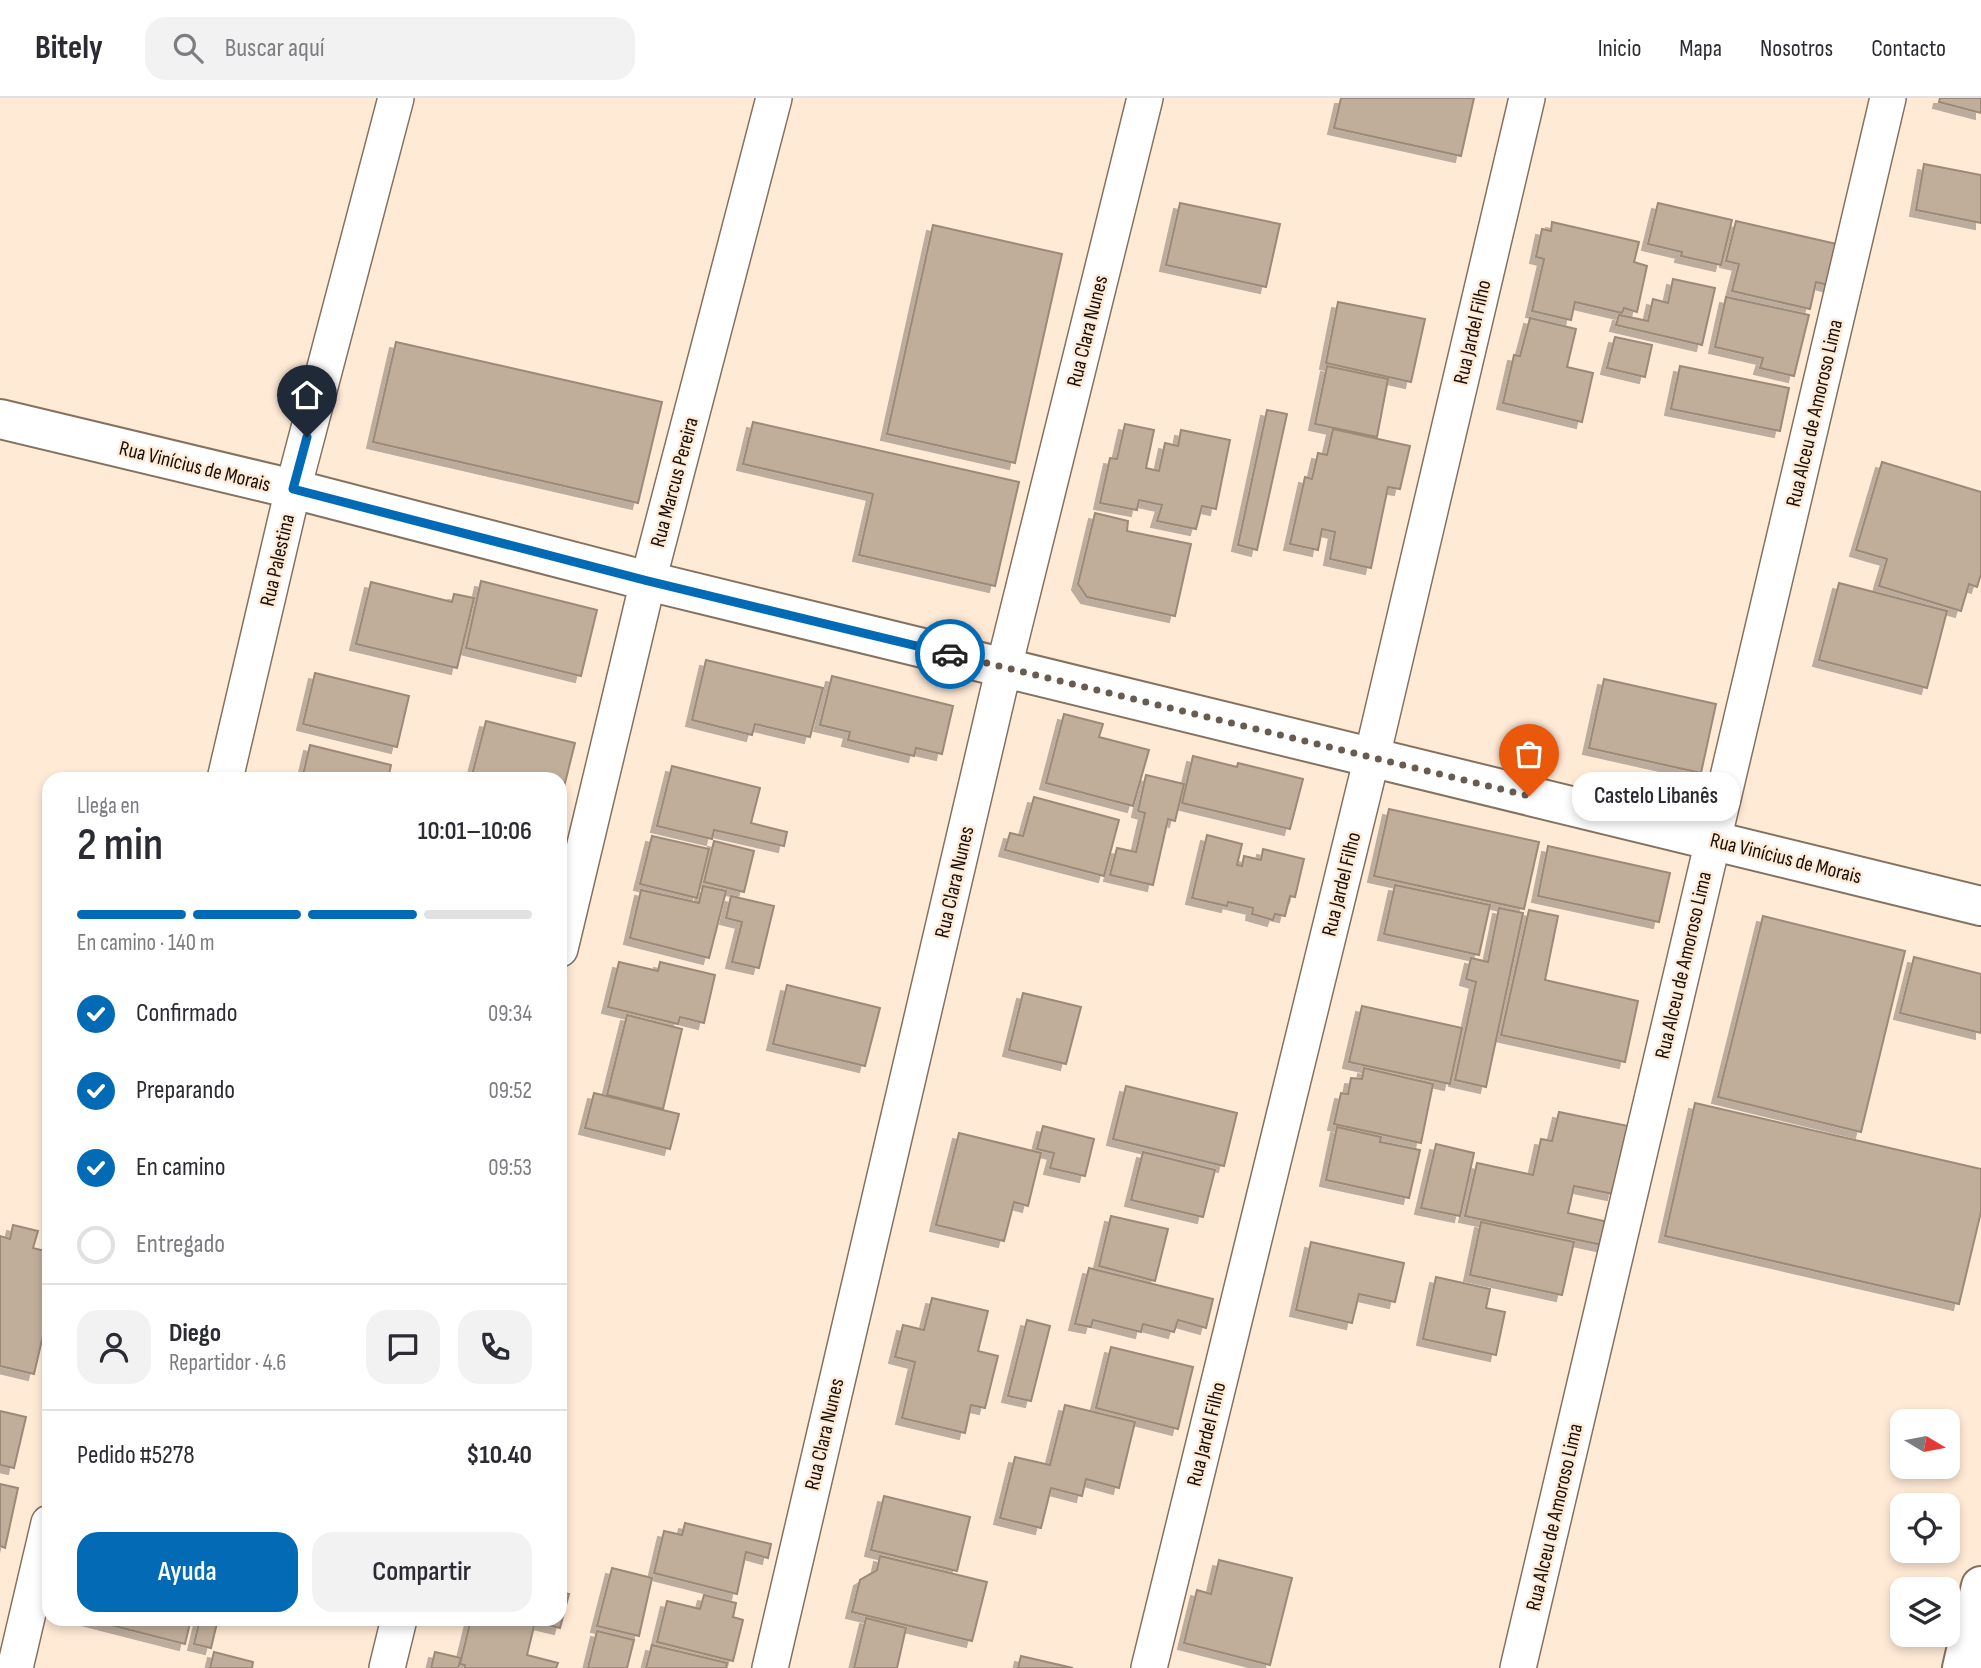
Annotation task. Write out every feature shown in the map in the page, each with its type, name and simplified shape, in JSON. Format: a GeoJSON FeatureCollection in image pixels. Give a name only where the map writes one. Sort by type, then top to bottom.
{"type":"FeatureCollection","features":[{"type":"Feature","properties":{"kind":"street","name":"Rua Palestina"},"geometry":{"type":"LineString","coordinates":[[227,772],[293,489],[396,98]]}},
{"type":"Feature","properties":{"kind":"street","name":"Rua Marcus Pereira"},"geometry":{"type":"LineString","coordinates":[[567,920],[648,581],[774,98]]}},
{"type":"Feature","properties":{"kind":"street","name":"Rua Clara Nunes"},"geometry":{"type":"LineString","coordinates":[[770,1668],[1004,667],[1145,98]]}},
{"type":"Feature","properties":{"kind":"street","name":"Rua Jardel Filho"},"geometry":{"type":"LineString","coordinates":[[1149,1668],[1372,757],[1527,98]]}},
{"type":"Feature","properties":{"kind":"street","name":"Rua Alceu de Amoroso Lima"},"geometry":{"type":"LineString","coordinates":[[1518,1668],[1888,98]]}},
{"type":"Feature","properties":{"kind":"street","name":"Rua Vinícius de Morais"},"geometry":{"type":"LineString","coordinates":[[0,419],[293,489],[648,581],[1981,906]]}},
{"type":"Feature","properties":{"kind":"street"},"geometry":{"type":"LineString","coordinates":[[15,1668],[42,1552]]}},
{"type":"Feature","properties":{"kind":"street"},"geometry":{"type":"LineString","coordinates":[[1962,1668],[1981,1586]]}},
{"type":"Feature","properties":{"kind":"street"},"geometry":{"type":"LineString","coordinates":[[387,1668],[397,1626]]}},
{"type":"Feature","properties":{"kind":"building"},"geometry":{"type":"Polygon","coordinates":[[[1341,98],[1474,98],[1461,156],[1334,128],[1341,98]]]}},
{"type":"Feature","properties":{"kind":"building"},"geometry":{"type":"Polygon","coordinates":[[[1940,98],[1981,98],[1981,113],[1939,102],[1940,98]]]}},
{"type":"Feature","properties":{"kind":"building"},"geometry":{"type":"Polygon","coordinates":[[[1924,164],[1981,175],[1981,223],[1916,210],[1924,164]]]}},
{"type":"Feature","properties":{"kind":"building"},"geometry":{"type":"Polygon","coordinates":[[[1180,203],[1280,224],[1266,287],[1166,265],[1180,203]]]}},
{"type":"Feature","properties":{"kind":"building"},"geometry":{"type":"Polygon","coordinates":[[[1658,203],[1732,220],[1721,265],[1681,256],[1682,252],[1648,244],[1658,203]]]}},
{"type":"Feature","properties":{"kind":"building"},"geometry":{"type":"Polygon","coordinates":[[[1736,221],[1841,245],[1832,286],[1816,282],[1810,309],[1732,291],[1739,264],[1726,261],[1736,221]]]}},
{"type":"Feature","properties":{"kind":"building"},"geometry":{"type":"Polygon","coordinates":[[[1552,222],[1639,242],[1634,262],[1647,266],[1637,312],[1624,308],[1622,313],[1575,302],[1571,320],[1532,311],[1544,259],[1536,257],[1542,229],[1551,231],[1552,222]]]}},
{"type":"Feature","properties":{"kind":"building"},"geometry":{"type":"Polygon","coordinates":[[[933,225],[1062,254],[1015,463],[887,434],[933,225]]]}},
{"type":"Feature","properties":{"kind":"building"},"geometry":{"type":"Polygon","coordinates":[[[1673,279],[1715,288],[1702,345],[1616,325],[1619,315],[1648,321],[1653,299],[1668,303],[1673,279]]]}},
{"type":"Feature","properties":{"kind":"building"},"geometry":{"type":"Polygon","coordinates":[[[1726,297],[1809,315],[1794,376],[1760,368],[1763,358],[1715,347],[1726,297]]]}},
{"type":"Feature","properties":{"kind":"building"},"geometry":{"type":"Polygon","coordinates":[[[1338,302],[1425,319],[1411,382],[1326,363],[1338,302]]]}},
{"type":"Feature","properties":{"kind":"building"},"geometry":{"type":"Polygon","coordinates":[[[1530,318],[1576,329],[1567,367],[1593,373],[1582,422],[1503,403],[1514,355],[1520,356],[1530,318]]]}},
{"type":"Feature","properties":{"kind":"building"},"geometry":{"type":"Polygon","coordinates":[[[1615,337],[1652,345],[1645,377],[1607,368],[1615,337]]]}},
{"type":"Feature","properties":{"kind":"building"},"geometry":{"type":"Polygon","coordinates":[[[396,342],[662,402],[638,503],[373,442],[396,342]]]}},
{"type":"Feature","properties":{"kind":"building"},"geometry":{"type":"Polygon","coordinates":[[[1327,366],[1388,379],[1377,437],[1315,424],[1327,366]]]}},
{"type":"Feature","properties":{"kind":"building"},"geometry":{"type":"Polygon","coordinates":[[[1680,366],[1789,388],[1780,431],[1671,409],[1680,366]]]}},
{"type":"Feature","properties":{"kind":"building"},"geometry":{"type":"Polygon","coordinates":[[[1267,410],[1287,414],[1257,550],[1238,545],[1267,410]]]}},
{"type":"Feature","properties":{"kind":"building"},"geometry":{"type":"Polygon","coordinates":[[[753,422],[1019,482],[995,586],[859,555],[873,494],[743,464],[753,422]]]}},
{"type":"Feature","properties":{"kind":"building"},"geometry":{"type":"Polygon","coordinates":[[[1125,424],[1154,430],[1146,468],[1159,471],[1165,443],[1178,446],[1181,430],[1230,440],[1216,509],[1202,506],[1196,529],[1157,521],[1162,505],[1139,500],[1137,510],[1100,503],[1110,458],[1117,459],[1125,424]]]}},
{"type":"Feature","properties":{"kind":"building"},"geometry":{"type":"Polygon","coordinates":[[[1333,429],[1410,446],[1400,489],[1388,487],[1371,568],[1330,559],[1335,532],[1322,529],[1318,550],[1290,544],[1305,477],[1312,479],[1318,453],[1327,455],[1333,429]]]}},
{"type":"Feature","properties":{"kind":"building"},"geometry":{"type":"Polygon","coordinates":[[[1882,462],[1981,492],[1981,574],[1977,587],[1969,584],[1961,611],[1879,586],[1887,559],[1856,550],[1882,462]]]}},
{"type":"Feature","properties":{"kind":"building"},"geometry":{"type":"Polygon","coordinates":[[[1095,513],[1128,521],[1127,531],[1191,544],[1175,616],[1087,597],[1078,584],[1095,513]]]}},
{"type":"Feature","properties":{"kind":"building"},"geometry":{"type":"Polygon","coordinates":[[[481,581],[597,610],[581,676],[466,648],[481,581]]]}},
{"type":"Feature","properties":{"kind":"building"},"geometry":{"type":"Polygon","coordinates":[[[371,582],[452,602],[454,594],[474,598],[457,668],[356,644],[371,582]]]}},
{"type":"Feature","properties":{"kind":"building"},"geometry":{"type":"Polygon","coordinates":[[[1839,583],[1947,611],[1927,688],[1819,660],[1839,583]]]}},
{"type":"Feature","properties":{"kind":"building"},"geometry":{"type":"Polygon","coordinates":[[[706,660],[823,688],[810,737],[755,724],[752,735],[692,720],[706,660]]]}},
{"type":"Feature","properties":{"kind":"building"},"geometry":{"type":"Polygon","coordinates":[[[315,673],[409,696],[397,747],[303,724],[315,673]]]}},
{"type":"Feature","properties":{"kind":"building"},"geometry":{"type":"Polygon","coordinates":[[[832,676],[953,706],[942,754],[916,748],[914,756],[848,740],[850,732],[820,725],[832,676]]]}},
{"type":"Feature","properties":{"kind":"building"},"geometry":{"type":"Polygon","coordinates":[[[1604,679],[1716,704],[1701,773],[1589,748],[1604,679]]]}},
{"type":"Feature","properties":{"kind":"building"},"geometry":{"type":"Polygon","coordinates":[[[1064,714],[1103,724],[1099,737],[1149,750],[1133,806],[1046,783],[1064,714]]]}},
{"type":"Feature","properties":{"kind":"building"},"geometry":{"type":"Polygon","coordinates":[[[486,721],[575,743],[567,775],[567,772],[473,772],[486,721]]]}},
{"type":"Feature","properties":{"kind":"building"},"geometry":{"type":"Polygon","coordinates":[[[310,745],[391,765],[390,772],[304,772],[310,745]]]}},
{"type":"Feature","properties":{"kind":"building"},"geometry":{"type":"Polygon","coordinates":[[[1193,756],[1237,767],[1238,763],[1303,779],[1290,829],[1182,803],[1193,756]]]}},
{"type":"Feature","properties":{"kind":"building"},"geometry":{"type":"Polygon","coordinates":[[[672,766],[760,788],[751,823],[787,832],[784,846],[714,830],[712,839],[657,826],[672,766]]]}},
{"type":"Feature","properties":{"kind":"building"},"geometry":{"type":"Polygon","coordinates":[[[1146,775],[1184,784],[1175,821],[1168,819],[1153,885],[1110,875],[1117,848],[1136,852],[1145,813],[1138,811],[1146,775]]]}},
{"type":"Feature","properties":{"kind":"building"},"geometry":{"type":"Polygon","coordinates":[[[1034,797],[1119,820],[1104,876],[1005,850],[1010,833],[1023,836],[1034,797]]]}},
{"type":"Feature","properties":{"kind":"building"},"geometry":{"type":"Polygon","coordinates":[[[1389,809],[1539,842],[1524,909],[1374,876],[1389,809]]]}},
{"type":"Feature","properties":{"kind":"building"},"geometry":{"type":"Polygon","coordinates":[[[1207,835],[1242,844],[1237,865],[1242,866],[1244,856],[1261,860],[1263,849],[1304,859],[1295,897],[1290,896],[1285,916],[1275,914],[1273,920],[1252,914],[1253,908],[1228,902],[1227,906],[1192,898],[1207,835]]]}},
{"type":"Feature","properties":{"kind":"building"},"geometry":{"type":"Polygon","coordinates":[[[652,836],[709,849],[697,898],[640,884],[652,836]]]}},
{"type":"Feature","properties":{"kind":"building"},"geometry":{"type":"Polygon","coordinates":[[[714,841],[754,851],[744,892],[704,882],[714,841]]]}},
{"type":"Feature","properties":{"kind":"building"},"geometry":{"type":"Polygon","coordinates":[[[1548,846],[1670,873],[1659,922],[1538,896],[1548,846]]]}},
{"type":"Feature","properties":{"kind":"building"},"geometry":{"type":"Polygon","coordinates":[[[1395,885],[1490,905],[1479,955],[1384,934],[1395,885]]]}},
{"type":"Feature","properties":{"kind":"building"},"geometry":{"type":"Polygon","coordinates":[[[703,886],[726,891],[709,958],[630,938],[641,890],[699,903],[703,886]]]}},
{"type":"Feature","properties":{"kind":"building"},"geometry":{"type":"Polygon","coordinates":[[[731,896],[774,906],[759,968],[732,962],[742,922],[726,918],[731,896]]]}},
{"type":"Feature","properties":{"kind":"building"},"geometry":{"type":"Polygon","coordinates":[[[1499,908],[1523,913],[1486,1087],[1455,1080],[1476,982],[1466,979],[1471,958],[1488,962],[1499,908]]]}},
{"type":"Feature","properties":{"kind":"building"},"geometry":{"type":"Polygon","coordinates":[[[1529,910],[1558,916],[1545,980],[1638,1001],[1625,1062],[1501,1035],[1529,910]]]}},
{"type":"Feature","properties":{"kind":"building"},"geometry":{"type":"Polygon","coordinates":[[[1763,916],[1905,951],[1861,1132],[1718,1097],[1763,916]]]}},
{"type":"Feature","properties":{"kind":"building"},"geometry":{"type":"Polygon","coordinates":[[[1914,957],[1981,974],[1981,1033],[1900,1013],[1914,957]]]}},
{"type":"Feature","properties":{"kind":"building"},"geometry":{"type":"Polygon","coordinates":[[[619,962],[658,971],[660,962],[715,975],[704,1023],[680,1017],[678,1024],[608,1007],[619,962]]]}},
{"type":"Feature","properties":{"kind":"building"},"geometry":{"type":"Polygon","coordinates":[[[787,985],[880,1008],[865,1066],[773,1044],[787,985]]]}},
{"type":"Feature","properties":{"kind":"building"},"geometry":{"type":"Polygon","coordinates":[[[1023,993],[1081,1007],[1066,1064],[1009,1050],[1023,993]]]}},
{"type":"Feature","properties":{"kind":"building"},"geometry":{"type":"Polygon","coordinates":[[[1362,1006],[1462,1028],[1450,1084],[1349,1062],[1362,1006]]]}},
{"type":"Feature","properties":{"kind":"building"},"geometry":{"type":"Polygon","coordinates":[[[627,1015],[682,1029],[663,1109],[607,1095],[627,1015]]]}},
{"type":"Feature","properties":{"kind":"building"},"geometry":{"type":"Polygon","coordinates":[[[1364,1068],[1433,1084],[1421,1143],[1334,1124],[1341,1093],[1348,1094],[1351,1078],[1362,1079],[1364,1068]]]}},
{"type":"Feature","properties":{"kind":"building"},"geometry":{"type":"Polygon","coordinates":[[[1126,1086],[1237,1113],[1224,1166],[1113,1139],[1126,1086]]]}},
{"type":"Feature","properties":{"kind":"building"},"geometry":{"type":"Polygon","coordinates":[[[594,1093],[679,1114],[670,1149],[585,1128],[594,1093]]]}},
{"type":"Feature","properties":{"kind":"building"},"geometry":{"type":"Polygon","coordinates":[[[1695,1103],[1981,1169],[1981,1212],[1959,1304],[1665,1236],[1695,1103]]]}},
{"type":"Feature","properties":{"kind":"building"},"geometry":{"type":"Polygon","coordinates":[[[1559,1112],[1628,1126],[1613,1194],[1574,1186],[1568,1213],[1608,1222],[1602,1245],[1465,1216],[1477,1163],[1533,1175],[1541,1139],[1552,1141],[1559,1112]]]}},
{"type":"Feature","properties":{"kind":"building"},"geometry":{"type":"Polygon","coordinates":[[[1043,1126],[1094,1139],[1085,1176],[1050,1168],[1054,1153],[1037,1149],[1043,1126]]]}},
{"type":"Feature","properties":{"kind":"building"},"geometry":{"type":"Polygon","coordinates":[[[1337,1127],[1381,1137],[1380,1142],[1420,1150],[1409,1198],[1326,1180],[1337,1127]]]}},
{"type":"Feature","properties":{"kind":"building"},"geometry":{"type":"Polygon","coordinates":[[[959,1133],[1041,1153],[1028,1206],[1014,1202],[1004,1241],[936,1225],[959,1133]]]}},
{"type":"Feature","properties":{"kind":"building"},"geometry":{"type":"Polygon","coordinates":[[[1436,1144],[1474,1153],[1460,1216],[1421,1208],[1436,1144]]]}},
{"type":"Feature","properties":{"kind":"building"},"geometry":{"type":"Polygon","coordinates":[[[1143,1152],[1215,1170],[1203,1217],[1131,1200],[1143,1152]]]}},
{"type":"Feature","properties":{"kind":"building"},"geometry":{"type":"Polygon","coordinates":[[[1111,1216],[1168,1229],[1155,1281],[1099,1266],[1111,1216]]]}},
{"type":"Feature","properties":{"kind":"building"},"geometry":{"type":"Polygon","coordinates":[[[1481,1222],[1574,1242],[1562,1295],[1470,1275],[1481,1222]]]}},
{"type":"Feature","properties":{"kind":"building"},"geometry":{"type":"Polygon","coordinates":[[[13,1225],[38,1231],[33,1248],[42,1250],[42,1340],[34,1374],[0,1366],[0,1236],[10,1239],[13,1225]]]}},
{"type":"Feature","properties":{"kind":"building"},"geometry":{"type":"Polygon","coordinates":[[[1311,1242],[1404,1263],[1395,1302],[1359,1294],[1352,1323],[1296,1310],[1311,1242]]]}},
{"type":"Feature","properties":{"kind":"building"},"geometry":{"type":"Polygon","coordinates":[[[1089,1268],[1213,1299],[1206,1328],[1178,1320],[1174,1332],[1143,1324],[1141,1332],[1093,1320],[1091,1327],[1075,1324],[1089,1268]]]}},
{"type":"Feature","properties":{"kind":"building"},"geometry":{"type":"Polygon","coordinates":[[[1436,1277],[1490,1289],[1486,1308],[1505,1312],[1496,1355],[1423,1339],[1436,1277]]]}},
{"type":"Feature","properties":{"kind":"building"},"geometry":{"type":"Polygon","coordinates":[[[932,1298],[988,1311],[978,1351],[998,1356],[985,1408],[971,1405],[965,1433],[902,1418],[915,1362],[895,1357],[903,1325],[924,1330],[932,1298]]]}},
{"type":"Feature","properties":{"kind":"building"},"geometry":{"type":"Polygon","coordinates":[[[1027,1320],[1050,1326],[1031,1401],[1008,1396],[1027,1320]]]}},
{"type":"Feature","properties":{"kind":"building"},"geometry":{"type":"Polygon","coordinates":[[[1111,1347],[1193,1367],[1178,1429],[1096,1408],[1111,1347]]]}},
{"type":"Feature","properties":{"kind":"building"},"geometry":{"type":"Polygon","coordinates":[[[1065,1405],[1135,1422],[1119,1488],[1086,1479],[1082,1496],[1051,1488],[1041,1528],[1000,1518],[1015,1457],[1050,1465],[1065,1405]]]}},
{"type":"Feature","properties":{"kind":"building"},"geometry":{"type":"Polygon","coordinates":[[[0,1411],[26,1417],[14,1468],[0,1465],[0,1411]]]}},
{"type":"Feature","properties":{"kind":"building"},"geometry":{"type":"Polygon","coordinates":[[[0,1484],[18,1488],[5,1548],[0,1546],[0,1484]]]}},
{"type":"Feature","properties":{"kind":"building"},"geometry":{"type":"Polygon","coordinates":[[[884,1496],[970,1517],[957,1571],[871,1550],[884,1496]]]}},
{"type":"Feature","properties":{"kind":"building"},"geometry":{"type":"Polygon","coordinates":[[[685,1523],[771,1544],[768,1558],[746,1552],[737,1594],[654,1573],[664,1531],[682,1535],[685,1523]]]}},
{"type":"Feature","properties":{"kind":"building"},"geometry":{"type":"Polygon","coordinates":[[[880,1556],[987,1582],[972,1641],[852,1612],[860,1580],[877,1570],[880,1556]]]}},
{"type":"Feature","properties":{"kind":"building"},"geometry":{"type":"Polygon","coordinates":[[[1219,1560],[1292,1578],[1270,1665],[1184,1643],[1197,1590],[1211,1594],[1219,1560]]]}},
{"type":"Feature","properties":{"kind":"building"},"geometry":{"type":"Polygon","coordinates":[[[612,1568],[652,1578],[639,1636],[597,1626],[612,1568]]]}},
{"type":"Feature","properties":{"kind":"building"},"geometry":{"type":"Polygon","coordinates":[[[704,1595],[736,1603],[733,1617],[743,1620],[733,1661],[657,1642],[667,1601],[700,1609],[704,1595]]]}},
{"type":"Feature","properties":{"kind":"building"},"geometry":{"type":"Polygon","coordinates":[[[866,1618],[906,1628],[897,1668],[854,1668],[866,1618]]]}},
{"type":"Feature","properties":{"kind":"building"},"geometry":{"type":"Polygon","coordinates":[[[114,1626],[189,1626],[185,1644],[114,1626]]]}},
{"type":"Feature","properties":{"kind":"building"},"geometry":{"type":"Polygon","coordinates":[[[198,1626],[216,1626],[211,1648],[194,1644],[198,1626]]]}},
{"type":"Feature","properties":{"kind":"building"},"geometry":{"type":"Polygon","coordinates":[[[469,1626],[534,1626],[527,1655],[558,1663],[556,1668],[465,1668],[465,1665],[460,1664],[469,1626]]]}},
{"type":"Feature","properties":{"kind":"building"},"geometry":{"type":"Polygon","coordinates":[[[597,1631],[634,1640],[627,1668],[588,1668],[597,1631]]]}},
{"type":"Feature","properties":{"kind":"building"},"geometry":{"type":"Polygon","coordinates":[[[652,1645],[727,1663],[726,1668],[646,1668],[652,1645]]]}},
{"type":"Feature","properties":{"kind":"building"},"geometry":{"type":"Polygon","coordinates":[[[214,1652],[253,1662],[252,1668],[210,1668],[214,1652]]]}},
{"type":"Feature","properties":{"kind":"building"},"geometry":{"type":"Polygon","coordinates":[[[435,1652],[461,1658],[458,1668],[431,1668],[435,1652]]]}},
{"type":"Feature","properties":{"kind":"building"},"geometry":{"type":"Polygon","coordinates":[[[1021,1656],[1073,1668],[1018,1668],[1021,1656]]]}},
{"type":"Feature","properties":{"kind":"way so far"},"geometry":{"type":"LineString","coordinates":[[950,654],[1529,796]]}},
{"type":"Feature","properties":{"kind":"place","name":"Castelo Libanês"},"geometry":{"type":"Point","coordinates":[1529,796]}},
{"type":"Feature","properties":{"kind":"route"},"geometry":{"type":"LineString","coordinates":[[307,437],[293,489],[648,581],[950,654]]}}]}
